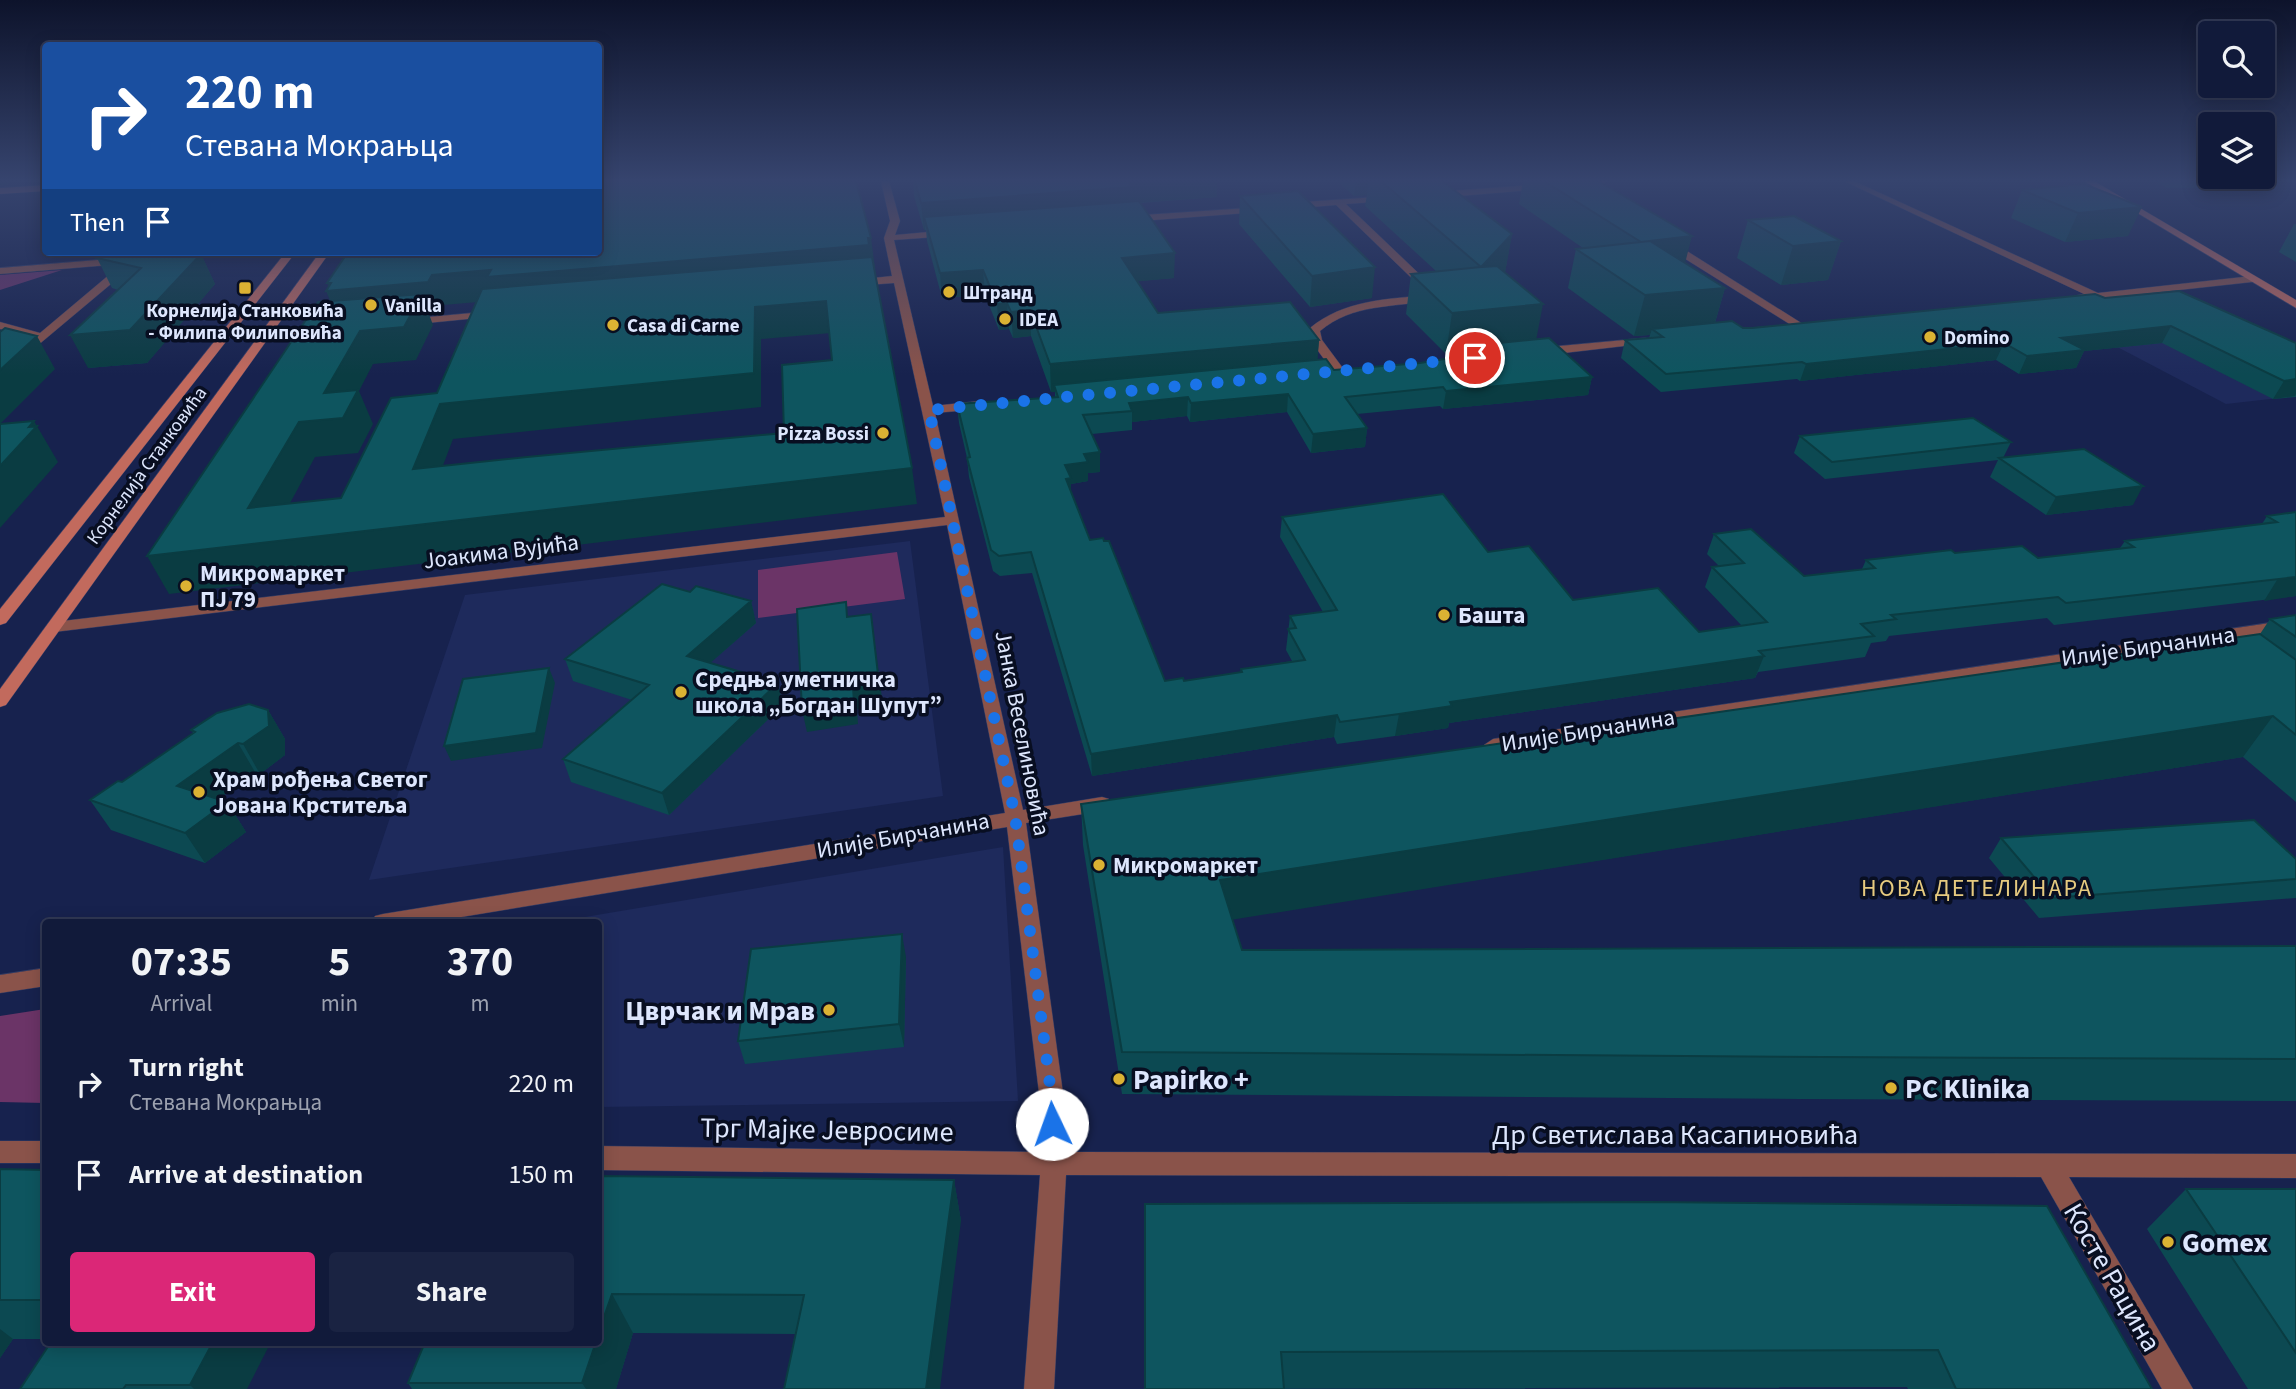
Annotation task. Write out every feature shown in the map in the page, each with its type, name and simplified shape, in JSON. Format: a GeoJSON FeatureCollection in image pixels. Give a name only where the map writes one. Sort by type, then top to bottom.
{"type":"FeatureCollection","features":[{"type":"Feature","properties":{"kind":"main road"},"geometry":{"type":"LineString","coordinates":[[2196,246],[2296,305]]}},
{"type":"Feature","properties":{"kind":"main road"},"geometry":{"type":"LineString","coordinates":[[2218,246],[2296,290]]}},
{"type":"Feature","properties":{"kind":"main road","name":"Корнелија Станковића"},"geometry":{"type":"LineString","coordinates":[[0,620],[288,256]]}},
{"type":"Feature","properties":{"kind":"main road","name":"Корнелија Станковића"},"geometry":{"type":"LineString","coordinates":[[0,701],[322,256]]}},
{"type":"Feature","properties":{"kind":"street","name":"Јанка Веселиновића"},"geometry":{"type":"LineString","coordinates":[[890,246],[929,410],[1015,816],[1051,1093],[1054,1164],[1039,1389]]}},
{"type":"Feature","properties":{"kind":"street"},"geometry":{"type":"LineString","coordinates":[[1339,371],[1316,340],[1314,330],[1325,319],[1367,306],[1438,297],[1384,246]]}},
{"type":"Feature","properties":{"kind":"street"},"geometry":{"type":"LineString","coordinates":[[1671,246],[1800,326]]}},
{"type":"Feature","properties":{"kind":"street"},"geometry":{"type":"LineString","coordinates":[[1988,246],[2097,296]]}},
{"type":"Feature","properties":{"kind":"street"},"geometry":{"type":"LineString","coordinates":[[0,271],[134,260],[0,373]]}},
{"type":"Feature","properties":{"kind":"street"},"geometry":{"type":"LineString","coordinates":[[847,284],[898,279]]}},
{"type":"Feature","properties":{"kind":"street"},"geometry":{"type":"LineString","coordinates":[[2064,299],[2252,279]]}},
{"type":"Feature","properties":{"kind":"street"},"geometry":{"type":"LineString","coordinates":[[396,323],[505,313]]}},
{"type":"Feature","properties":{"kind":"street"},"geometry":{"type":"LineString","coordinates":[[0,325],[43,337]]}},
{"type":"Feature","properties":{"kind":"street"},"geometry":{"type":"LineString","coordinates":[[1773,329],[1814,325]]}},
{"type":"Feature","properties":{"kind":"street"},"geometry":{"type":"LineString","coordinates":[[268,334],[331,328]]}},
{"type":"Feature","properties":{"kind":"street"},"geometry":{"type":"LineString","coordinates":[[1529,353],[1665,340]]}},
{"type":"Feature","properties":{"kind":"street"},"geometry":{"type":"LineString","coordinates":[[1325,373],[1353,370]]}},
{"type":"Feature","properties":{"kind":"street"},"geometry":{"type":"LineString","coordinates":[[929,410],[999,404]]}},
{"type":"Feature","properties":{"kind":"street","name":"Јоакима Вујића"},"geometry":{"type":"LineString","coordinates":[[54,627],[953,520]]}},
{"type":"Feature","properties":{"kind":"street","name":"Илије Бирчанина"},"geometry":{"type":"LineString","coordinates":[[1478,747],[2296,624]]}},
{"type":"Feature","properties":{"kind":"street"},"geometry":{"type":"LineString","coordinates":[[2201,638],[2222,653]]}},
{"type":"Feature","properties":{"kind":"street","name":"Илије Бирчанина"},"geometry":{"type":"LineString","coordinates":[[401,919],[1123,800]]}},
{"type":"Feature","properties":{"kind":"street"},"geometry":{"type":"LineString","coordinates":[[0,984],[42,978]]}},
{"type":"Feature","properties":{"kind":"street"},"geometry":{"type":"LineString","coordinates":[[0,1152],[42,1152]]}},
{"type":"Feature","properties":{"kind":"street","name":"Трг Мајке Јевросиме"},"geometry":{"type":"LineString","coordinates":[[602,1158],[1054,1164]]}},
{"type":"Feature","properties":{"kind":"street","name":"Др Светислава Касапиновића"},"geometry":{"type":"LineString","coordinates":[[1054,1164],[2296,1166]]}},
{"type":"Feature","properties":{"kind":"street","name":"Косте Рацина"},"geometry":{"type":"LineString","coordinates":[[2048,1166],[2178,1389]]}},
{"type":"Feature","properties":{"kind":"shaded area"},"geometry":{"type":"Polygon","coordinates":[[[62,270],[0,290],[0,275],[62,270]]]}},
{"type":"Feature","properties":{"kind":"shaded area"},"geometry":{"type":"Polygon","coordinates":[[[2137,311],[2243,374],[2288,397],[2226,404],[2062,318],[2137,311]]]}},
{"type":"Feature","properties":{"kind":"shaded area","name":"Средња уметничка школа „Богдан Шупут”"},"geometry":{"type":"Polygon","coordinates":[[[910,541],[943,796],[369,880],[465,595],[910,541]]]}},
{"type":"Feature","properties":{"kind":"shaded area"},"geometry":{"type":"Polygon","coordinates":[[[897,552],[905,599],[758,618],[758,570],[897,552]]]}},
{"type":"Feature","properties":{"kind":"shaded area"},"geometry":{"type":"Polygon","coordinates":[[[1003,847],[1018,1101],[602,1107],[602,919],[573,919],[1003,847]]]}},
{"type":"Feature","properties":{"kind":"shaded area"},"geometry":{"type":"Polygon","coordinates":[[[42,1009],[42,1103],[0,1102],[0,1016],[42,1009]]]}},
{"type":"Feature","properties":{"kind":"building"},"geometry":{"type":"Polygon","coordinates":[[[602,246],[859,246],[487,277],[491,270],[432,275],[428,282],[326,291],[331,283],[327,283],[345,256],[602,256],[602,246]]]}},
{"type":"Feature","properties":{"kind":"building"},"geometry":{"type":"Polygon","coordinates":[[[932,246],[1170,246],[1175,253],[1122,258],[1158,313],[1290,302],[1319,340],[1050,364],[1030,310],[1011,312],[1007,303],[997,304],[983,270],[940,273],[932,246]]]}},
{"type":"Feature","properties":{"kind":"building"},"geometry":{"type":"Polygon","coordinates":[[[1285,246],[1354,246],[1375,267],[1312,276],[1285,246]]]}},
{"type":"Feature","properties":{"kind":"building"},"geometry":{"type":"Polygon","coordinates":[[[1456,246],[1501,246],[1481,267],[1456,246]]]}},
{"type":"Feature","properties":{"kind":"building"},"geometry":{"type":"Polygon","coordinates":[[[1658,246],[1725,288],[1645,295],[1576,249],[1658,246]]]}},
{"type":"Feature","properties":{"kind":"building"},"geometry":{"type":"Polygon","coordinates":[[[199,256],[130,330],[70,335],[141,268],[97,258],[199,256]]]}},
{"type":"Feature","properties":{"kind":"building"},"geometry":{"type":"Polygon","coordinates":[[[872,257],[912,468],[147,556],[318,302],[422,294],[404,327],[360,331],[324,393],[358,390],[343,418],[299,422],[248,508],[341,498],[391,398],[437,393],[482,289],[872,257]],[[826,301],[755,307],[754,373],[440,404],[413,469],[784,433],[782,365],[832,360],[826,301]]]}},
{"type":"Feature","properties":{"kind":"building"},"geometry":{"type":"Polygon","coordinates":[[[1497,266],[1543,304],[1452,313],[1411,274],[1497,266]]]}},
{"type":"Feature","properties":{"kind":"building"},"geometry":{"type":"Polygon","coordinates":[[[2179,291],[2296,343],[2296,379],[2284,381],[2171,326],[2061,338],[2085,350],[2027,356],[2004,343],[1806,364],[1802,362],[1666,374],[1625,340],[1663,337],[1652,329],[1732,321],[1743,328],[1752,328],[2095,294],[2105,298],[2179,291]]]}},
{"type":"Feature","properties":{"kind":"building"},"geometry":{"type":"Polygon","coordinates":[[[5,328],[37,336],[0,370],[0,332],[5,328]]]}},
{"type":"Feature","properties":{"kind":"building"},"geometry":{"type":"Polygon","coordinates":[[[1549,338],[1592,377],[1446,391],[1443,387],[1345,397],[1367,428],[1313,434],[1288,394],[1191,403],[1188,397],[1129,403],[1132,411],[1083,415],[1100,452],[1084,454],[1088,462],[1065,465],[1071,478],[1066,479],[1090,540],[1103,538],[1104,541],[1109,541],[1165,681],[1183,678],[1184,681],[1305,660],[1288,629],[1296,628],[1290,616],[1337,610],[1282,517],[1443,494],[1488,552],[1529,546],[1573,600],[1658,588],[1699,632],[1767,622],[1712,567],[1744,563],[1714,534],[1751,529],[1804,576],[1875,568],[1866,560],[1951,550],[1955,553],[2022,546],[2038,558],[2134,547],[2125,541],[2277,522],[2267,516],[2296,512],[2296,577],[2066,603],[2058,597],[1891,615],[1896,619],[1861,624],[1874,636],[1759,651],[1764,656],[1450,702],[1452,706],[1399,714],[1340,722],[1337,715],[1091,754],[1031,552],[999,556],[991,550],[967,458],[970,457],[957,404],[1058,397],[1054,385],[1326,359],[1334,370],[1420,363],[1468,355],[1459,347],[1549,338]]]}},
{"type":"Feature","properties":{"kind":"building"},"geometry":{"type":"Polygon","coordinates":[[[1973,418],[2011,442],[1832,462],[1800,436],[1973,418]]]}},
{"type":"Feature","properties":{"kind":"building"},"geometry":{"type":"Polygon","coordinates":[[[34,421],[29,427],[37,426],[0,466],[0,424],[34,421]]]}},
{"type":"Feature","properties":{"kind":"building"},"geometry":{"type":"Polygon","coordinates":[[[2084,449],[2143,486],[2056,497],[1999,458],[2084,449]]]}},
{"type":"Feature","properties":{"kind":"building"},"geometry":{"type":"Polygon","coordinates":[[[662,584],[690,592],[696,586],[751,601],[687,656],[778,683],[662,793],[563,759],[649,685],[565,659],[662,584]]]}},
{"type":"Feature","properties":{"kind":"building"},"geometry":{"type":"Polygon","coordinates":[[[846,602],[847,617],[871,614],[879,683],[853,687],[854,702],[802,710],[797,609],[846,602]]]}},
{"type":"Feature","properties":{"kind":"building"},"geometry":{"type":"Polygon","coordinates":[[[2296,615],[2296,637],[2270,619],[2296,615]]]}},
{"type":"Feature","properties":{"kind":"building"},"geometry":{"type":"Polygon","coordinates":[[[2260,634],[2296,660],[2296,735],[2273,716],[1220,880],[1242,950],[2296,946],[2296,1059],[1122,1052],[1081,804],[2260,634]]]}},
{"type":"Feature","properties":{"kind":"building"},"geometry":{"type":"Polygon","coordinates":[[[549,668],[536,733],[444,746],[463,679],[549,668]]]}},
{"type":"Feature","properties":{"kind":"building"},"geometry":{"type":"Polygon","coordinates":[[[249,704],[268,710],[269,726],[243,744],[238,743],[177,786],[227,802],[185,833],[90,800],[118,781],[122,782],[195,732],[191,730],[217,713],[249,704]]]}},
{"type":"Feature","properties":{"kind":"building"},"geometry":{"type":"Polygon","coordinates":[[[2254,820],[2296,859],[2296,879],[2052,898],[2001,838],[2254,820]]]}},
{"type":"Feature","properties":{"kind":"building","name":"Цврчак и Мрав"},"geometry":{"type":"Polygon","coordinates":[[[902,934],[899,1024],[738,1041],[751,949],[902,934]]]}},
{"type":"Feature","properties":{"kind":"building"},"geometry":{"type":"Polygon","coordinates":[[[0,1169],[42,1170],[42,1300],[0,1300],[0,1169]]]}},
{"type":"Feature","properties":{"kind":"building"},"geometry":{"type":"Polygon","coordinates":[[[602,1176],[954,1180],[926,1389],[784,1389],[804,1295],[612,1294],[602,1323],[602,1176]]]}},
{"type":"Feature","properties":{"kind":"building"},"geometry":{"type":"Polygon","coordinates":[[[2186,1189],[2296,1189],[2296,1353],[2186,1189]]]}},
{"type":"Feature","properties":{"kind":"building"},"geometry":{"type":"Polygon","coordinates":[[[1649,1202],[2047,1206],[2152,1389],[1956,1389],[1938,1350],[1281,1352],[1284,1389],[1145,1389],[1145,1204],[1649,1202]]]}},
{"type":"Feature","properties":{"kind":"building"},"geometry":{"type":"Polygon","coordinates":[[[48,1346],[211,1346],[190,1385],[126,1385],[123,1389],[20,1389],[48,1346]]]}},
{"type":"Feature","properties":{"kind":"building"},"geometry":{"type":"Polygon","coordinates":[[[423,1346],[595,1346],[582,1383],[408,1383],[423,1346]]]}},
{"type":"Feature","properties":{"kind":"place","name":"Корнелија Станковића - Филипа Филиповића"},"geometry":{"type":"Point","coordinates":[245,288]}},
{"type":"Feature","properties":{"kind":"place","name":"Штранд"},"geometry":{"type":"Point","coordinates":[949,292]}},
{"type":"Feature","properties":{"kind":"place","name":"Vanilla"},"geometry":{"type":"Point","coordinates":[371,305]}},
{"type":"Feature","properties":{"kind":"place","name":"IDEA"},"geometry":{"type":"Point","coordinates":[1005,319]}},
{"type":"Feature","properties":{"kind":"place","name":"Casa di Carne"},"geometry":{"type":"Point","coordinates":[613,325]}},
{"type":"Feature","properties":{"kind":"place","name":"Domino"},"geometry":{"type":"Point","coordinates":[1930,337]}},
{"type":"Feature","properties":{"kind":"place","name":"Pizza Bossi"},"geometry":{"type":"Point","coordinates":[883,433]}},
{"type":"Feature","properties":{"kind":"place","name":"Микромаркет ПЈ 79"},"geometry":{"type":"Point","coordinates":[186,586]}},
{"type":"Feature","properties":{"kind":"place","name":"Башта"},"geometry":{"type":"Point","coordinates":[1444,615]}},
{"type":"Feature","properties":{"kind":"place","name":"Средња уметничка школа „Богдан Шупут”"},"geometry":{"type":"Point","coordinates":[681,692]}},
{"type":"Feature","properties":{"kind":"place","name":"Храм рођења Светог Јована Крститеља"},"geometry":{"type":"Point","coordinates":[199,792]}},
{"type":"Feature","properties":{"kind":"place","name":"Микромаркет"},"geometry":{"type":"Point","coordinates":[1099,865]}},
{"type":"Feature","properties":{"kind":"place","name":"Цврчак и Мрав"},"geometry":{"type":"Point","coordinates":[829,1010]}},
{"type":"Feature","properties":{"kind":"place","name":"Papirko +"},"geometry":{"type":"Point","coordinates":[1119,1079]}},
{"type":"Feature","properties":{"kind":"place","name":"PC Klinika"},"geometry":{"type":"Point","coordinates":[1891,1088]}},
{"type":"Feature","properties":{"kind":"place","name":"Gomex"},"geometry":{"type":"Point","coordinates":[2168,1242]}},
{"type":"Feature","properties":{"kind":"district","name":"НОВА ДЕТЕЛИНАРА"},"geometry":{"type":"Point","coordinates":[1977,888]}},
{"type":"Feature","properties":{"kind":"route"},"geometry":{"type":"LineString","coordinates":[[1052,1124],[1051,1093],[1015,816],[929,410],[1475,358]]}}]}
